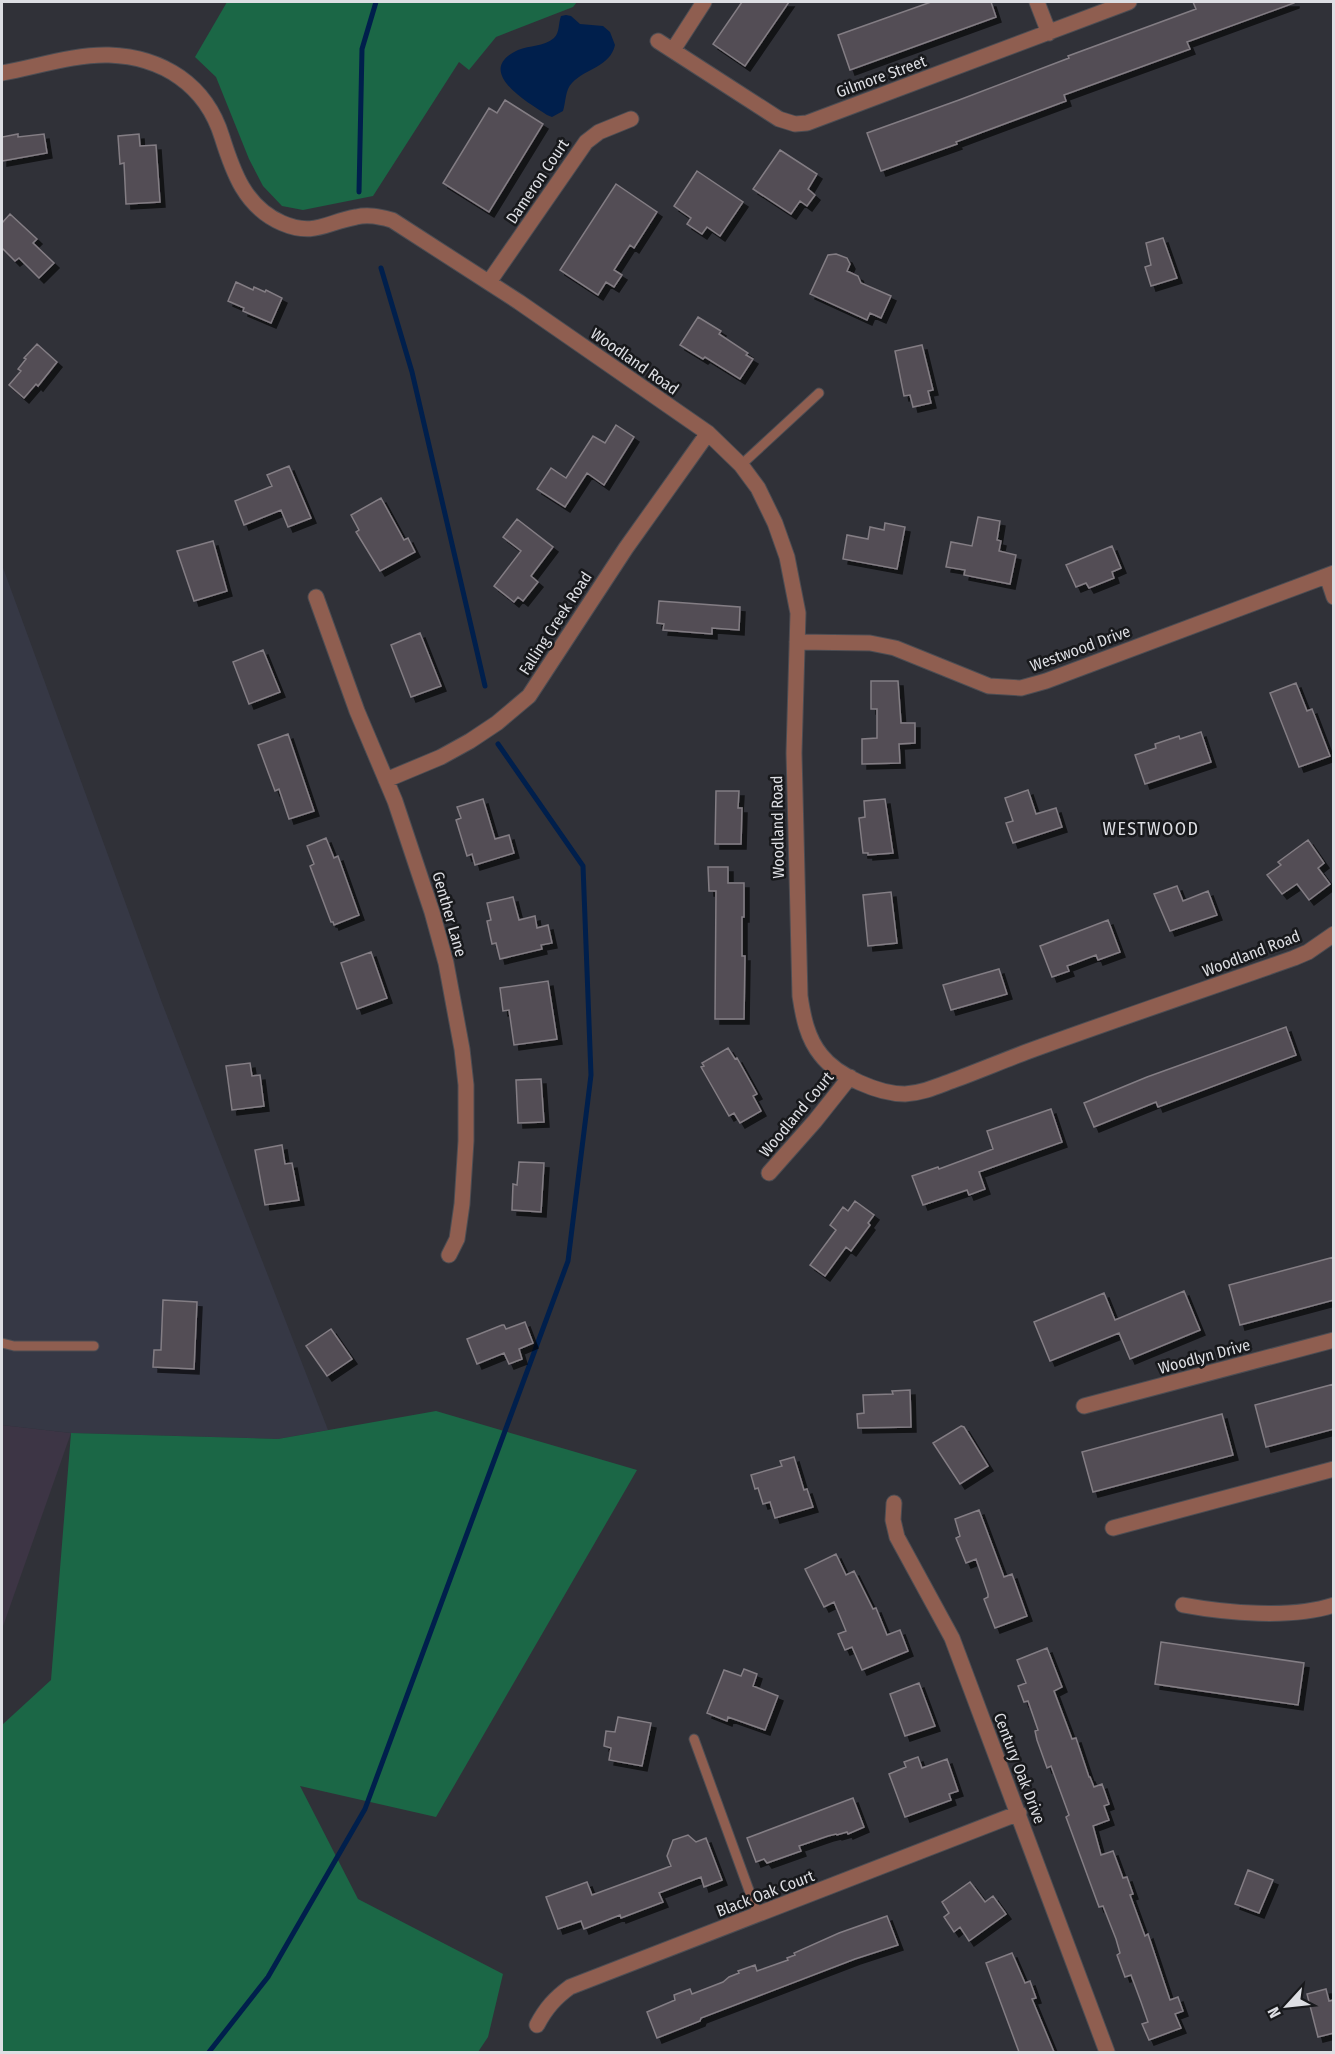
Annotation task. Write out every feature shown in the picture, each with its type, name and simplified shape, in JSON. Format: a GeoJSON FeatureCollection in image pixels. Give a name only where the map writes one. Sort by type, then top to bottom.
{"type":"FeatureCollection","features":[{"type":"Feature","properties":{"kind":"street"},"geometry":{"type":"LineString","coordinates":[[673,50],[704,2]]}},
{"type":"Feature","properties":{"kind":"street"},"geometry":{"type":"LineString","coordinates":[[1036,2],[1049,33]]}},
{"type":"Feature","properties":{"kind":"street","name":"Gilmore Street"},"geometry":{"type":"LineString","coordinates":[[658,41],[779,119],[795,124],[807,123],[1129,2]]}},
{"type":"Feature","properties":{"kind":"street","name":"Woodland Road"},"geometry":{"type":"LineString","coordinates":[[2,74],[83,57],[108,55],[132,57],[173,72],[193,86],[209,109],[221,134],[236,179],[247,196],[280,223],[297,228],[314,229],[328,227],[358,216],[375,216],[392,220],[489,282],[708,434],[741,465],[758,488],[771,514],[787,557],[798,613],[794,753],[800,996],[803,1018],[809,1035],[820,1054],[827,1062],[850,1077],[886,1092],[905,1094],[924,1091],[1294,958],[1308,952],[1334,934]]}},
{"type":"Feature","properties":{"kind":"street","name":"Dameron Court"},"geometry":{"type":"LineString","coordinates":[[489,282],[586,142],[599,132],[631,120]]}},
{"type":"Feature","properties":{"kind":"street","name":"Falling Creek Road"},"geometry":{"type":"LineString","coordinates":[[386,780],[441,757],[470,741],[497,723],[529,696],[626,548],[708,434]]}},
{"type":"Feature","properties":{"kind":"street"},"geometry":{"type":"LineString","coordinates":[[1330,574],[1334,597]]}},
{"type":"Feature","properties":{"kind":"street","name":"Westwood Drive"},"geometry":{"type":"LineString","coordinates":[[798,642],[870,643],[895,648],[989,686],[1021,688],[1057,677],[1330,574]]}},
{"type":"Feature","properties":{"kind":"street","name":"Genther Lane"},"geometry":{"type":"LineString","coordinates":[[316,597],[357,711],[386,780],[432,912],[446,963],[462,1049],[466,1085],[464,1173],[457,1239],[450,1255]]}},
{"type":"Feature","properties":{"kind":"street","name":"Woodland Court"},"geometry":{"type":"LineString","coordinates":[[769,1173],[850,1077]]}},
{"type":"Feature","properties":{"kind":"street","name":"Woodlyn Drive"},"geometry":{"type":"LineString","coordinates":[[1084,1406],[1334,1340]]}},
{"type":"Feature","properties":{"kind":"street"},"geometry":{"type":"LineString","coordinates":[[1113,1528],[1334,1469]]}},
{"type":"Feature","properties":{"kind":"street","name":"Century Oak Drive"},"geometry":{"type":"LineString","coordinates":[[894,1503],[893,1520],[897,1537],[952,1638],[1107,2052]]}},
{"type":"Feature","properties":{"kind":"street"},"geometry":{"type":"LineString","coordinates":[[1183,1605],[1250,1612],[1293,1612],[1334,1605]]}},
{"type":"Feature","properties":{"kind":"street","name":"Black Oak Court"},"geometry":{"type":"LineString","coordinates":[[537,2025],[556,1998],[570,1988],[1019,1813]]}},
{"type":"Feature","properties":{"kind":"lane"},"geometry":{"type":"LineString","coordinates":[[741,465],[819,393]]}},
{"type":"Feature","properties":{"kind":"lane"},"geometry":{"type":"LineString","coordinates":[[2,1343],[14,1346],[94,1346]]}},
{"type":"Feature","properties":{"kind":"lane"},"geometry":{"type":"LineString","coordinates":[[694,1739],[758,1915]]}},
{"type":"Feature","properties":{"kind":"shaded area"},"geometry":{"type":"Polygon","coordinates":[[[2,565],[162,1003],[328,1430],[278,1439],[71,1433],[2,1425],[2,565]]]}},
{"type":"Feature","properties":{"kind":"shaded area"},"geometry":{"type":"Polygon","coordinates":[[[2,1425],[71,1433],[2,1629],[2,1425]]]}},
{"type":"Feature","properties":{"kind":"green space"},"geometry":{"type":"Polygon","coordinates":[[[227,2],[577,2],[573,7],[496,37],[469,70],[459,62],[373,196],[303,210],[282,206],[263,186],[249,159],[216,77],[195,57],[227,2]]]}},
{"type":"Feature","properties":{"kind":"green space"},"geometry":{"type":"Polygon","coordinates":[[[436,1411],[637,1470],[436,1817],[300,1786],[358,1899],[503,1974],[488,2037],[478,2052],[2,2052],[2,1725],[51,1680],[71,1433],[278,1439],[436,1411]]]}},
{"type":"Feature","properties":{"kind":"water"},"geometry":{"type":"Polygon","coordinates":[[[561,16],[571,16],[580,24],[603,26],[610,32],[615,45],[603,63],[572,83],[563,111],[552,117],[508,86],[502,76],[501,67],[506,58],[518,50],[545,43],[554,38],[561,16]]]}},
{"type":"Feature","properties":{"kind":"building"},"geometry":{"type":"Polygon","coordinates":[[[742,2],[789,2],[745,66],[713,44],[742,2]]]}},
{"type":"Feature","properties":{"kind":"building"},"geometry":{"type":"Polygon","coordinates":[[[931,2],[991,2],[996,17],[850,70],[838,35],[931,2]]]}},
{"type":"Feature","properties":{"kind":"building"},"geometry":{"type":"Polygon","coordinates":[[[1193,2],[1294,3],[1187,42],[1190,49],[1064,95],[1066,101],[881,171],[867,133],[1196,9],[1193,2]]]}},
{"type":"Feature","properties":{"kind":"building"},"geometry":{"type":"Polygon","coordinates":[[[505,100],[543,124],[489,212],[443,183],[489,108],[497,113],[505,100]]]}},
{"type":"Feature","properties":{"kind":"building"},"geometry":{"type":"Polygon","coordinates":[[[18,134],[18,137],[44,134],[47,153],[2,161],[2,137],[18,134]]]}},
{"type":"Feature","properties":{"kind":"building"},"geometry":{"type":"Polygon","coordinates":[[[139,134],[140,146],[156,145],[160,202],[126,204],[124,163],[120,164],[118,136],[139,134]]]}},
{"type":"Feature","properties":{"kind":"building"},"geometry":{"type":"Polygon","coordinates":[[[780,150],[817,174],[808,189],[815,195],[807,206],[800,201],[791,214],[753,189],[780,150]]]}},
{"type":"Feature","properties":{"kind":"building"},"geometry":{"type":"Polygon","coordinates":[[[697,171],[743,202],[720,236],[707,227],[702,234],[687,224],[691,218],[674,206],[697,171]]]}},
{"type":"Feature","properties":{"kind":"building"},"geometry":{"type":"Polygon","coordinates":[[[616,184],[657,212],[634,248],[630,245],[614,270],[622,275],[614,287],[606,282],[598,295],[560,270],[616,184]]]}},
{"type":"Feature","properties":{"kind":"building"},"geometry":{"type":"Polygon","coordinates":[[[10,214],[37,239],[33,243],[54,263],[39,278],[19,258],[15,261],[2,248],[2,223],[10,214]]]}},
{"type":"Feature","properties":{"kind":"building"},"geometry":{"type":"Polygon","coordinates":[[[1163,238],[1177,278],[1151,286],[1145,267],[1151,265],[1146,243],[1163,238]]]}},
{"type":"Feature","properties":{"kind":"building"},"geometry":{"type":"Polygon","coordinates":[[[836,254],[847,258],[850,264],[847,271],[858,276],[861,283],[891,296],[881,318],[870,313],[867,320],[810,294],[828,255],[836,254]]]}},
{"type":"Feature","properties":{"kind":"building"},"geometry":{"type":"Polygon","coordinates":[[[236,282],[253,290],[254,287],[265,292],[266,290],[282,298],[271,323],[243,311],[244,308],[228,301],[236,282]]]}},
{"type":"Feature","properties":{"kind":"building"},"geometry":{"type":"Polygon","coordinates":[[[698,317],[721,331],[719,334],[748,353],[746,355],[753,359],[740,379],[705,357],[703,359],[680,345],[698,317]]]}},
{"type":"Feature","properties":{"kind":"building"},"geometry":{"type":"Polygon","coordinates":[[[37,344],[57,362],[38,386],[36,384],[24,398],[9,385],[21,371],[18,369],[26,359],[24,358],[37,344]]]}},
{"type":"Feature","properties":{"kind":"building"},"geometry":{"type":"Polygon","coordinates":[[[922,345],[933,390],[928,391],[931,403],[913,407],[910,395],[904,396],[895,351],[922,345]]]}},
{"type":"Feature","properties":{"kind":"building"},"geometry":{"type":"Polygon","coordinates":[[[616,425],[634,437],[604,485],[587,473],[565,507],[537,489],[551,468],[566,478],[593,436],[605,443],[616,425]]]}},
{"type":"Feature","properties":{"kind":"building"},"geometry":{"type":"Polygon","coordinates":[[[289,466],[311,518],[288,527],[281,510],[244,525],[235,501],[272,486],[267,475],[289,466]]]}},
{"type":"Feature","properties":{"kind":"building"},"geometry":{"type":"Polygon","coordinates":[[[381,498],[404,540],[408,538],[415,552],[380,571],[356,532],[359,530],[351,515],[381,498]]]}},
{"type":"Feature","properties":{"kind":"building"},"geometry":{"type":"Polygon","coordinates":[[[978,517],[1000,521],[997,540],[1001,541],[999,551],[1016,555],[1010,584],[964,575],[965,570],[946,567],[951,542],[972,546],[978,517]]]}},
{"type":"Feature","properties":{"kind":"building"},"geometry":{"type":"Polygon","coordinates":[[[517,519],[553,547],[531,576],[538,582],[523,601],[518,597],[514,602],[494,586],[521,551],[503,537],[517,519]]]}},
{"type":"Feature","properties":{"kind":"building"},"geometry":{"type":"Polygon","coordinates":[[[885,523],[905,527],[897,569],[843,559],[847,535],[868,539],[870,527],[884,530],[885,523]]]}},
{"type":"Feature","properties":{"kind":"building"},"geometry":{"type":"Polygon","coordinates":[[[213,541],[227,591],[194,601],[177,551],[213,541]]]}},
{"type":"Feature","properties":{"kind":"building"},"geometry":{"type":"Polygon","coordinates":[[[1112,546],[1121,568],[1112,572],[1114,578],[1089,588],[1086,583],[1076,587],[1066,565],[1112,546]]]}},
{"type":"Feature","properties":{"kind":"building"},"geometry":{"type":"Polygon","coordinates":[[[659,601],[740,607],[739,630],[712,628],[712,634],[663,630],[664,624],[657,623],[659,601]]]}},
{"type":"Feature","properties":{"kind":"building"},"geometry":{"type":"Polygon","coordinates":[[[420,633],[441,686],[411,697],[391,645],[420,633]]]}},
{"type":"Feature","properties":{"kind":"building"},"geometry":{"type":"Polygon","coordinates":[[[263,650],[280,692],[249,704],[233,662],[263,650]]]}},
{"type":"Feature","properties":{"kind":"building"},"geometry":{"type":"Polygon","coordinates":[[[871,681],[898,681],[901,723],[915,723],[915,743],[899,744],[900,763],[862,764],[862,739],[877,738],[877,709],[871,709],[871,681]]]}},
{"type":"Feature","properties":{"kind":"building"},"geometry":{"type":"Polygon","coordinates":[[[1296,683],[1307,711],[1312,709],[1330,756],[1299,767],[1270,693],[1296,683]]]}},
{"type":"Feature","properties":{"kind":"building"},"geometry":{"type":"Polygon","coordinates":[[[1201,732],[1211,762],[1145,784],[1135,755],[1156,748],[1155,744],[1201,732]]]}},
{"type":"Feature","properties":{"kind":"building"},"geometry":{"type":"Polygon","coordinates":[[[288,734],[314,811],[289,819],[279,789],[275,791],[258,745],[288,734]]]}},
{"type":"Feature","properties":{"kind":"building"},"geometry":{"type":"Polygon","coordinates":[[[1028,790],[1036,814],[1056,808],[1062,827],[1013,843],[1006,823],[1013,821],[1005,798],[1028,790]]]}},
{"type":"Feature","properties":{"kind":"building"},"geometry":{"type":"Polygon","coordinates":[[[716,791],[739,791],[738,808],[742,808],[741,844],[715,844],[716,791]]]}},
{"type":"Feature","properties":{"kind":"building"},"geometry":{"type":"Polygon","coordinates":[[[483,799],[495,839],[509,835],[514,853],[475,865],[472,854],[467,856],[456,820],[461,818],[457,807],[483,799]]]}},
{"type":"Feature","properties":{"kind":"building"},"geometry":{"type":"Polygon","coordinates":[[[885,799],[893,853],[868,855],[868,853],[863,853],[859,818],[865,817],[864,801],[885,799]]]}},
{"type":"Feature","properties":{"kind":"building"},"geometry":{"type":"Polygon","coordinates":[[[326,838],[334,858],[338,856],[359,915],[334,925],[310,866],[314,864],[307,846],[326,838]]]}},
{"type":"Feature","properties":{"kind":"building"},"geometry":{"type":"Polygon","coordinates":[[[1308,840],[1324,863],[1318,868],[1330,884],[1309,900],[1297,884],[1282,894],[1267,875],[1281,865],[1278,862],[1308,840]]]}},
{"type":"Feature","properties":{"kind":"building"},"geometry":{"type":"Polygon","coordinates":[[[708,867],[728,867],[728,883],[744,883],[742,956],[745,956],[744,1019],[715,1019],[716,891],[709,891],[708,867]]]}},
{"type":"Feature","properties":{"kind":"building"},"geometry":{"type":"Polygon","coordinates":[[[1177,886],[1183,901],[1208,891],[1217,915],[1170,931],[1154,894],[1177,886]]]}},
{"type":"Feature","properties":{"kind":"building"},"geometry":{"type":"Polygon","coordinates":[[[891,892],[897,943],[868,946],[863,895],[891,892]]]}},
{"type":"Feature","properties":{"kind":"building"},"geometry":{"type":"Polygon","coordinates":[[[513,897],[519,920],[535,916],[537,928],[548,925],[552,943],[541,945],[542,949],[500,959],[496,943],[492,944],[487,921],[491,920],[487,903],[513,897]]]}},
{"type":"Feature","properties":{"kind":"building"},"geometry":{"type":"Polygon","coordinates":[[[1108,920],[1120,952],[1098,960],[1096,955],[1067,966],[1069,971],[1052,977],[1040,946],[1108,920]]]}},
{"type":"Feature","properties":{"kind":"building"},"geometry":{"type":"Polygon","coordinates":[[[371,952],[387,998],[357,1009],[341,963],[371,952]]]}},
{"type":"Feature","properties":{"kind":"building"},"geometry":{"type":"Polygon","coordinates":[[[999,969],[1007,994],[951,1010],[943,985],[999,969]]]}},
{"type":"Feature","properties":{"kind":"building"},"geometry":{"type":"Polygon","coordinates":[[[548,981],[557,1039],[514,1045],[509,1010],[503,1011],[500,988],[548,981]]]}},
{"type":"Feature","properties":{"kind":"building"},"geometry":{"type":"Polygon","coordinates":[[[1286,1027],[1296,1055],[1158,1107],[1156,1102],[1094,1127],[1084,1103],[1147,1077],[1286,1027]]]}},
{"type":"Feature","properties":{"kind":"building"},"geometry":{"type":"Polygon","coordinates":[[[728,1048],[735,1059],[737,1058],[757,1094],[753,1096],[761,1111],[740,1123],[734,1113],[729,1116],[701,1067],[704,1066],[702,1063],[728,1048]]]}},
{"type":"Feature","properties":{"kind":"building"},"geometry":{"type":"Polygon","coordinates":[[[250,1063],[252,1076],[260,1075],[264,1106],[232,1110],[226,1066],[250,1063]]]}},
{"type":"Feature","properties":{"kind":"building"},"geometry":{"type":"Polygon","coordinates":[[[541,1079],[544,1122],[518,1123],[516,1080],[541,1079]]]}},
{"type":"Feature","properties":{"kind":"building"},"geometry":{"type":"Polygon","coordinates":[[[1051,1109],[1062,1142],[979,1172],[985,1189],[969,1195],[967,1190],[923,1205],[912,1176],[938,1167],[939,1169],[993,1149],[987,1131],[1051,1109]]]}},
{"type":"Feature","properties":{"kind":"building"},"geometry":{"type":"Polygon","coordinates":[[[282,1145],[285,1164],[292,1163],[299,1200],[265,1205],[255,1150],[282,1145]]]}},
{"type":"Feature","properties":{"kind":"building"},"geometry":{"type":"Polygon","coordinates":[[[519,1162],[544,1163],[541,1212],[512,1210],[513,1184],[517,1185],[519,1162]]]}},
{"type":"Feature","properties":{"kind":"building"},"geometry":{"type":"Polygon","coordinates":[[[855,1201],[874,1215],[868,1223],[870,1225],[851,1251],[846,1247],[825,1276],[810,1265],[836,1230],[830,1225],[843,1207],[848,1211],[855,1201]]]}},
{"type":"Feature","properties":{"kind":"building"},"geometry":{"type":"Polygon","coordinates":[[[1334,1257],[1334,1300],[1240,1325],[1229,1285],[1334,1257]]]}},
{"type":"Feature","properties":{"kind":"building"},"geometry":{"type":"Polygon","coordinates":[[[1184,1291],[1200,1330],[1130,1359],[1119,1333],[1050,1361],[1034,1322],[1104,1293],[1115,1320],[1184,1291]]]}},
{"type":"Feature","properties":{"kind":"building"},"geometry":{"type":"Polygon","coordinates":[[[163,1300],[197,1302],[194,1369],[153,1367],[154,1350],[161,1350],[163,1300]]]}},
{"type":"Feature","properties":{"kind":"building"},"geometry":{"type":"Polygon","coordinates":[[[525,1322],[533,1343],[519,1349],[522,1359],[509,1364],[504,1353],[477,1364],[467,1339],[502,1325],[506,1329],[525,1322]]]}},
{"type":"Feature","properties":{"kind":"building"},"geometry":{"type":"Polygon","coordinates":[[[331,1329],[352,1359],[327,1376],[306,1346],[331,1329]]]}},
{"type":"Feature","properties":{"kind":"building"},"geometry":{"type":"Polygon","coordinates":[[[1334,1384],[1334,1429],[1266,1447],[1255,1405],[1334,1384]]]}},
{"type":"Feature","properties":{"kind":"building"},"geometry":{"type":"Polygon","coordinates":[[[910,1390],[911,1427],[858,1428],[857,1414],[864,1413],[863,1395],[893,1394],[892,1391],[910,1390]]]}},
{"type":"Feature","properties":{"kind":"building"},"geometry":{"type":"Polygon","coordinates":[[[1222,1414],[1233,1455],[1093,1492],[1082,1452],[1222,1414]]]}},
{"type":"Feature","properties":{"kind":"building"},"geometry":{"type":"Polygon","coordinates":[[[961,1426],[964,1427],[988,1466],[960,1484],[933,1443],[961,1426]]]}},
{"type":"Feature","properties":{"kind":"building"},"geometry":{"type":"Polygon","coordinates":[[[794,1457],[804,1490],[807,1489],[813,1507],[775,1518],[770,1502],[763,1504],[751,1475],[782,1466],[780,1461],[794,1457]]]}},
{"type":"Feature","properties":{"kind":"building"},"geometry":{"type":"Polygon","coordinates":[[[979,1510],[1004,1577],[1012,1574],[1027,1616],[995,1628],[984,1599],[988,1597],[988,1594],[976,1559],[966,1563],[956,1538],[960,1536],[955,1519],[979,1510]]]}},
{"type":"Feature","properties":{"kind":"building"},"geometry":{"type":"Polygon","coordinates":[[[836,1554],[846,1575],[854,1571],[873,1609],[876,1608],[887,1635],[900,1630],[908,1651],[862,1670],[852,1647],[845,1650],[838,1634],[846,1631],[834,1602],[824,1607],[805,1569],[836,1554]]]}},
{"type":"Feature","properties":{"kind":"building"},"geometry":{"type":"Polygon","coordinates":[[[1161,1642],[1304,1663],[1298,1705],[1155,1684],[1161,1642]]]}},
{"type":"Feature","properties":{"kind":"building"},"geometry":{"type":"Polygon","coordinates":[[[1047,1648],[1062,1687],[1054,1691],[1072,1739],[1076,1738],[1094,1787],[1102,1784],[1109,1804],[1104,1806],[1109,1820],[1093,1826],[1101,1855],[1113,1851],[1123,1878],[1127,1877],[1133,1894],[1130,1895],[1145,1936],[1148,1934],[1170,2000],[1178,1997],[1183,2011],[1175,2014],[1181,2028],[1149,2040],[1142,2024],[1148,2022],[1141,2002],[1131,1975],[1125,1977],[1117,1955],[1120,1953],[1116,1939],[1103,1906],[1099,1907],[1066,1817],[1069,1815],[1051,1766],[1047,1768],[1037,1740],[1035,1731],[1038,1730],[1028,1701],[1024,1702],[1018,1686],[1026,1683],[1017,1660],[1047,1648]]]}},
{"type":"Feature","properties":{"kind":"building"},"geometry":{"type":"Polygon","coordinates":[[[744,1669],[757,1674],[753,1686],[778,1696],[765,1730],[728,1717],[727,1721],[707,1713],[724,1670],[741,1676],[744,1669]]]}},
{"type":"Feature","properties":{"kind":"building"},"geometry":{"type":"Polygon","coordinates":[[[919,1683],[935,1726],[905,1736],[890,1694],[919,1683]]]}},
{"type":"Feature","properties":{"kind":"building"},"geometry":{"type":"Polygon","coordinates":[[[618,1717],[651,1723],[642,1766],[609,1760],[611,1748],[604,1746],[606,1731],[615,1732],[618,1717]]]}},
{"type":"Feature","properties":{"kind":"building"},"geometry":{"type":"Polygon","coordinates":[[[918,1757],[922,1768],[947,1759],[958,1791],[949,1794],[951,1800],[905,1817],[889,1774],[906,1767],[904,1762],[918,1757]]]}},
{"type":"Feature","properties":{"kind":"building"},"geometry":{"type":"Polygon","coordinates":[[[853,1798],[864,1827],[848,1834],[847,1832],[836,1834],[799,1846],[801,1851],[767,1863],[764,1859],[756,1862],[747,1838],[853,1798]]]}},
{"type":"Feature","properties":{"kind":"building"},"geometry":{"type":"Polygon","coordinates":[[[688,1835],[696,1842],[706,1838],[722,1880],[704,1887],[701,1877],[659,1893],[663,1902],[621,1918],[620,1915],[584,1929],[581,1921],[558,1929],[546,1897],[587,1882],[592,1895],[671,1866],[667,1856],[673,1840],[688,1835]]]}},
{"type":"Feature","properties":{"kind":"building"},"geometry":{"type":"Polygon","coordinates":[[[1248,1870],[1273,1880],[1259,1913],[1235,1904],[1248,1870]]]}},
{"type":"Feature","properties":{"kind":"building"},"geometry":{"type":"Polygon","coordinates":[[[970,1882],[985,1902],[993,1896],[1006,1914],[969,1941],[960,1927],[954,1932],[944,1917],[949,1913],[942,1902],[970,1882]]]}},
{"type":"Feature","properties":{"kind":"building"},"geometry":{"type":"Polygon","coordinates":[[[887,1916],[898,1945],[855,1959],[701,2018],[700,2021],[657,2038],[647,2012],[675,2000],[674,1995],[690,1989],[692,1994],[723,1982],[739,1973],[738,1971],[755,1965],[757,1971],[788,1960],[787,1958],[795,1955],[794,1953],[839,1933],[887,1916]]]}},
{"type":"Feature","properties":{"kind":"building"},"geometry":{"type":"Polygon","coordinates":[[[1012,1953],[1025,1983],[1030,1981],[1036,1998],[1032,1999],[1054,2052],[1019,2052],[986,1963],[1012,1953]]]}},
{"type":"Feature","properties":{"kind":"building"},"geometry":{"type":"Polygon","coordinates":[[[1326,1989],[1329,2001],[1334,2000],[1334,2033],[1318,2037],[1307,1994],[1326,1989]]]}},
{"type":"Feature","properties":{"kind":"waterway"},"geometry":{"type":"LineString","coordinates":[[359,192],[362,49],[376,2]]}},
{"type":"Feature","properties":{"kind":"waterway"},"geometry":{"type":"LineString","coordinates":[[381,268],[412,372],[485,686]]}},
{"type":"Feature","properties":{"kind":"waterway"},"geometry":{"type":"LineString","coordinates":[[209,2052],[268,1977],[365,1809],[568,1261],[591,1075],[583,866],[498,744]]}},
{"type":"Feature","properties":{"kind":"district","name":"WESTWOOD"},"geometry":{"type":"Point","coordinates":[1151,829]}}]}
